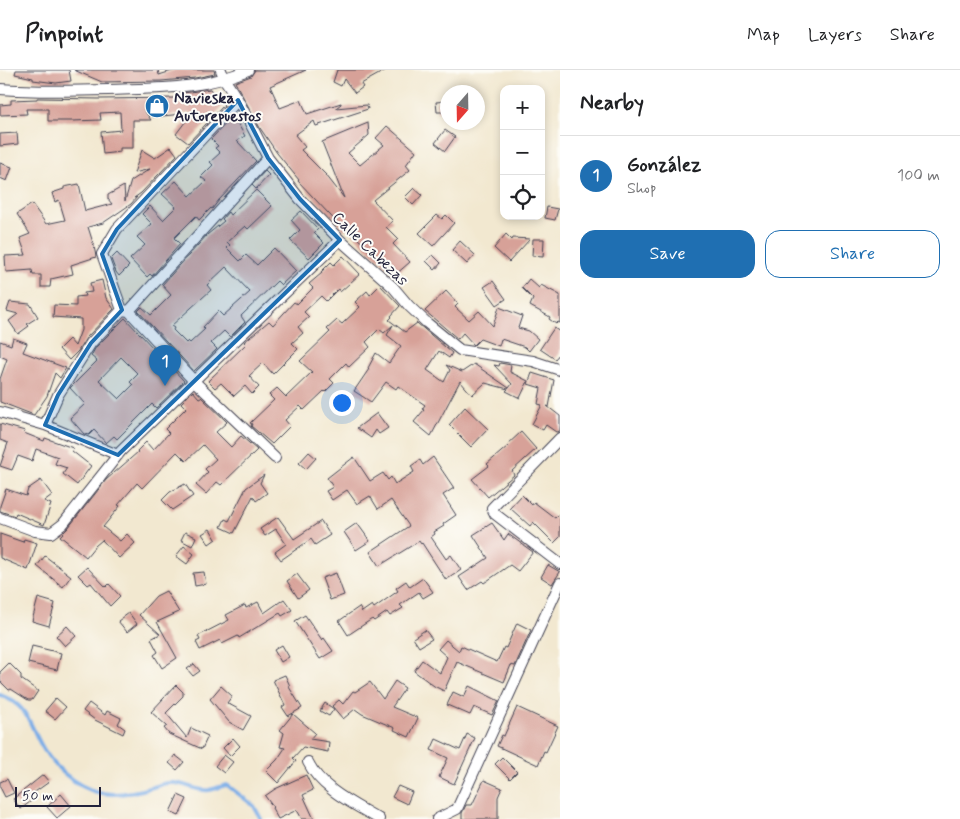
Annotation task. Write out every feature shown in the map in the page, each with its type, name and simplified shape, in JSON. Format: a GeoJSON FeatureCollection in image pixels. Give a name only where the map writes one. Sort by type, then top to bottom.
{"type":"FeatureCollection","features":[{"type":"Feature","properties":{"kind":"street"},"geometry":{"type":"LineString","coordinates":[[0,89],[32,92],[184,88],[223,75],[248,70]]}},
{"type":"Feature","properties":{"kind":"street","name":"Calle Cabezas"},"geometry":{"type":"LineString","coordinates":[[223,75],[268,158],[300,199],[340,240],[393,288],[409,306],[460,350],[534,361],[560,370]]}},
{"type":"Feature","properties":{"kind":"street"},"geometry":{"type":"LineString","coordinates":[[238,100],[117,229],[102,254],[125,310],[194,381],[275,458]]}},
{"type":"Feature","properties":{"kind":"street"},"geometry":{"type":"LineString","coordinates":[[45,424],[58,395],[91,343],[125,310],[268,158]]}},
{"type":"Feature","properties":{"kind":"street"},"geometry":{"type":"LineString","coordinates":[[0,518],[35,531],[51,533],[63,524],[118,455],[340,240]]}},
{"type":"Feature","properties":{"kind":"street"},"geometry":{"type":"LineString","coordinates":[[0,412],[45,424],[118,455]]}},
{"type":"Feature","properties":{"kind":"street"},"geometry":{"type":"LineString","coordinates":[[560,438],[492,508],[495,514],[560,564]]}},
{"type":"Feature","properties":{"kind":"street"},"geometry":{"type":"LineString","coordinates":[[437,819],[457,809],[560,582]]}},
{"type":"Feature","properties":{"kind":"street"},"geometry":{"type":"LineString","coordinates":[[308,762],[314,775],[347,801],[379,819]]}},
{"type":"Feature","properties":{"kind":"highlighted area"},"geometry":{"type":"Polygon","coordinates":[[[238,100],[268,158],[300,199],[340,240],[118,455],[45,425],[58,395],[91,343],[122,310],[102,254],[117,229],[238,100]]]}},
{"type":"Feature","properties":{"kind":"building"},"geometry":{"type":"Polygon","coordinates":[[[16,70],[69,70],[71,81],[56,83],[33,80],[33,78],[15,74],[16,70]]]}},
{"type":"Feature","properties":{"kind":"building"},"geometry":{"type":"Polygon","coordinates":[[[74,70],[158,70],[159,75],[175,70],[214,70],[215,74],[161,81],[102,82],[74,70]]]}},
{"type":"Feature","properties":{"kind":"building"},"geometry":{"type":"Polygon","coordinates":[[[255,70],[306,70],[270,86],[280,108],[301,100],[307,114],[341,103],[336,108],[367,105],[368,109],[316,126],[314,121],[295,135],[305,147],[301,150],[326,175],[344,198],[322,142],[368,123],[369,135],[348,153],[360,165],[384,145],[376,138],[387,126],[416,151],[406,165],[410,170],[373,200],[393,221],[386,227],[398,239],[393,244],[410,262],[395,275],[347,227],[344,230],[298,181],[277,153],[260,128],[235,82],[251,76],[255,70]]]}},
{"type":"Feature","properties":{"kind":"building"},"geometry":{"type":"Polygon","coordinates":[[[337,70],[386,70],[361,84],[363,87],[355,93],[344,79],[341,86],[333,82],[337,70]]]}},
{"type":"Feature","properties":{"kind":"building"},"geometry":{"type":"Polygon","coordinates":[[[210,89],[224,105],[188,143],[176,134],[192,113],[153,117],[144,110],[151,120],[133,120],[133,148],[120,148],[120,152],[103,154],[101,132],[121,130],[120,112],[100,113],[101,120],[72,121],[48,121],[48,109],[26,109],[27,114],[0,115],[0,105],[11,104],[11,100],[37,98],[177,98],[177,94],[210,89]]]}},
{"type":"Feature","properties":{"kind":"building"},"geometry":{"type":"Polygon","coordinates":[[[436,102],[440,102],[440,112],[437,112],[436,102]]]}},
{"type":"Feature","properties":{"kind":"building"},"geometry":{"type":"Polygon","coordinates":[[[233,116],[245,136],[237,141],[256,161],[212,209],[199,220],[196,216],[174,238],[180,244],[152,276],[150,274],[147,277],[130,259],[145,245],[137,237],[152,224],[142,214],[150,206],[163,220],[176,207],[162,194],[176,181],[190,196],[206,181],[201,177],[213,165],[210,162],[220,153],[215,148],[218,146],[211,139],[233,116]]]}},
{"type":"Feature","properties":{"kind":"building"},"geometry":{"type":"Polygon","coordinates":[[[445,130],[455,137],[445,151],[435,143],[445,130]]]}},
{"type":"Feature","properties":{"kind":"building"},"geometry":{"type":"Polygon","coordinates":[[[17,133],[18,144],[0,146],[0,134],[17,133]]]}},
{"type":"Feature","properties":{"kind":"building"},"geometry":{"type":"Polygon","coordinates":[[[171,147],[177,155],[134,198],[137,197],[131,204],[103,223],[88,227],[96,257],[71,265],[73,274],[51,279],[50,287],[41,287],[41,275],[33,275],[32,270],[6,272],[5,256],[26,255],[20,238],[30,234],[17,214],[32,204],[46,224],[65,220],[59,200],[55,202],[52,193],[64,189],[64,187],[79,184],[85,211],[112,204],[108,199],[108,195],[124,186],[125,201],[131,181],[150,169],[134,173],[142,150],[155,158],[171,147]]]}},
{"type":"Feature","properties":{"kind":"building"},"geometry":{"type":"Polygon","coordinates":[[[0,163],[12,167],[7,181],[0,178],[0,163]]]}},
{"type":"Feature","properties":{"kind":"building"},"geometry":{"type":"Polygon","coordinates":[[[265,171],[269,175],[256,189],[252,185],[265,171]]]}},
{"type":"Feature","properties":{"kind":"building"},"geometry":{"type":"Polygon","coordinates":[[[414,188],[422,195],[413,205],[405,197],[414,188]]]}},
{"type":"Feature","properties":{"kind":"building"},"geometry":{"type":"Polygon","coordinates":[[[256,190],[272,206],[248,229],[245,226],[227,242],[230,245],[227,248],[240,261],[246,255],[257,265],[274,248],[296,271],[281,285],[277,281],[241,316],[245,322],[230,337],[224,331],[211,343],[217,349],[194,371],[138,311],[142,307],[151,315],[171,295],[162,285],[207,235],[224,221],[222,219],[228,212],[230,215],[256,190]],[[226,267],[207,285],[211,290],[171,326],[186,343],[188,341],[190,343],[205,329],[203,327],[218,311],[223,316],[250,292],[226,267]]]}},
{"type":"Feature","properties":{"kind":"building"},"geometry":{"type":"Polygon","coordinates":[[[547,207],[558,209],[555,220],[545,218],[547,207]]]}},
{"type":"Feature","properties":{"kind":"building"},"geometry":{"type":"Polygon","coordinates":[[[301,211],[318,229],[314,233],[324,243],[309,258],[290,240],[300,230],[291,220],[301,211]]]}},
{"type":"Feature","properties":{"kind":"building"},"geometry":{"type":"Polygon","coordinates":[[[437,215],[442,219],[446,215],[454,223],[433,246],[419,233],[437,215]]]}},
{"type":"Feature","properties":{"kind":"building"},"geometry":{"type":"Polygon","coordinates":[[[506,234],[512,240],[513,238],[530,239],[509,262],[494,248],[506,234]]]}},
{"type":"Feature","properties":{"kind":"building"},"geometry":{"type":"Polygon","coordinates":[[[533,239],[544,239],[543,257],[532,256],[533,239]]]}},
{"type":"Feature","properties":{"kind":"building"},"geometry":{"type":"Polygon","coordinates":[[[460,241],[475,255],[467,264],[452,250],[460,241]]]}},
{"type":"Feature","properties":{"kind":"building"},"geometry":{"type":"Polygon","coordinates":[[[117,253],[129,266],[119,276],[111,259],[117,253]]]}},
{"type":"Feature","properties":{"kind":"building"},"geometry":{"type":"Polygon","coordinates":[[[433,255],[441,263],[435,270],[426,261],[433,255]]]}},
{"type":"Feature","properties":{"kind":"building"},"geometry":{"type":"Polygon","coordinates":[[[343,256],[360,274],[340,292],[338,289],[326,301],[321,296],[304,312],[309,317],[298,327],[303,333],[292,343],[298,349],[273,374],[263,363],[249,376],[259,387],[252,394],[245,386],[234,396],[221,383],[215,388],[208,381],[246,344],[244,342],[269,321],[273,325],[294,302],[297,304],[313,288],[309,284],[331,262],[334,265],[343,256]]]}},
{"type":"Feature","properties":{"kind":"building"},"geometry":{"type":"Polygon","coordinates":[[[529,279],[539,288],[541,285],[560,295],[560,323],[556,324],[549,319],[550,317],[530,306],[533,299],[522,288],[529,279]]]}},
{"type":"Feature","properties":{"kind":"building"},"geometry":{"type":"Polygon","coordinates":[[[102,280],[106,298],[114,309],[86,338],[78,351],[69,360],[59,349],[69,339],[75,346],[81,330],[81,319],[53,317],[54,305],[76,306],[76,297],[85,296],[84,293],[92,292],[90,283],[102,280]]]}},
{"type":"Feature","properties":{"kind":"building"},"geometry":{"type":"Polygon","coordinates":[[[493,281],[506,299],[497,305],[484,287],[493,281]]]}},
{"type":"Feature","properties":{"kind":"building"},"geometry":{"type":"Polygon","coordinates":[[[380,285],[400,306],[389,320],[405,332],[417,323],[452,353],[449,358],[439,351],[427,370],[444,382],[450,370],[446,365],[462,372],[474,364],[509,388],[512,384],[494,365],[499,366],[500,363],[511,365],[510,372],[528,381],[520,398],[506,391],[508,389],[485,383],[472,395],[460,381],[431,436],[414,422],[424,410],[422,409],[425,405],[398,386],[396,389],[386,382],[371,402],[354,391],[369,369],[376,353],[389,363],[401,346],[387,335],[393,325],[384,333],[379,329],[366,342],[370,347],[349,367],[346,363],[330,379],[334,383],[325,392],[304,410],[300,406],[285,420],[290,426],[272,444],[250,423],[274,400],[269,395],[277,388],[286,397],[312,372],[300,361],[330,332],[327,329],[337,320],[342,324],[360,307],[355,302],[367,291],[370,295],[380,285]]]}},
{"type":"Feature","properties":{"kind":"building"},"geometry":{"type":"Polygon","coordinates":[[[446,291],[458,304],[455,307],[469,320],[479,311],[493,326],[499,307],[522,316],[518,328],[529,331],[538,339],[529,351],[525,347],[501,339],[499,346],[480,339],[474,345],[463,333],[458,339],[425,311],[446,291]]]}},
{"type":"Feature","properties":{"kind":"building"},"geometry":{"type":"Polygon","coordinates":[[[10,302],[30,304],[38,317],[27,324],[29,326],[18,334],[9,321],[18,314],[7,311],[10,302]]]}},
{"type":"Feature","properties":{"kind":"building"},"geometry":{"type":"Polygon","coordinates":[[[125,318],[184,381],[156,408],[152,404],[117,439],[114,436],[106,443],[94,430],[89,435],[84,434],[70,418],[85,404],[70,388],[97,361],[91,356],[96,347],[125,318]],[[121,357],[99,380],[119,399],[133,385],[130,382],[138,374],[121,357]]]}},
{"type":"Feature","properties":{"kind":"building"},"geometry":{"type":"Polygon","coordinates":[[[554,328],[560,332],[560,353],[555,359],[540,349],[554,328]]]}},
{"type":"Feature","properties":{"kind":"building"},"geometry":{"type":"Polygon","coordinates":[[[13,338],[27,343],[23,352],[66,368],[60,378],[55,373],[47,396],[34,415],[0,402],[0,379],[7,359],[0,356],[0,341],[11,345],[13,338]]]}},
{"type":"Feature","properties":{"kind":"building"},"geometry":{"type":"Polygon","coordinates":[[[532,373],[554,380],[549,407],[547,406],[560,416],[560,431],[556,432],[546,425],[543,430],[532,424],[542,405],[538,404],[541,388],[528,384],[532,373]]]}},
{"type":"Feature","properties":{"kind":"building"},"geometry":{"type":"Polygon","coordinates":[[[193,391],[227,422],[216,432],[231,447],[241,436],[257,450],[221,485],[217,482],[206,494],[196,485],[208,472],[205,469],[216,459],[203,445],[186,461],[177,452],[142,488],[137,483],[118,505],[120,506],[103,527],[120,541],[127,534],[135,543],[119,558],[102,540],[86,557],[60,536],[106,480],[138,452],[146,442],[153,450],[169,433],[165,429],[186,408],[181,403],[193,391]]]}},
{"type":"Feature","properties":{"kind":"building"},"geometry":{"type":"Polygon","coordinates":[[[465,407],[488,429],[471,447],[449,425],[465,407]]]}},
{"type":"Feature","properties":{"kind":"building"},"geometry":{"type":"Polygon","coordinates":[[[377,413],[388,428],[379,434],[376,430],[371,438],[357,428],[377,413]]]}},
{"type":"Feature","properties":{"kind":"building"},"geometry":{"type":"Polygon","coordinates":[[[0,424],[25,431],[24,433],[44,441],[45,438],[73,448],[72,451],[91,466],[77,485],[63,474],[67,468],[55,464],[58,457],[36,449],[32,461],[18,456],[12,470],[0,466],[8,443],[0,440],[0,424]]]}},
{"type":"Feature","properties":{"kind":"building"},"geometry":{"type":"Polygon","coordinates":[[[521,432],[536,449],[512,471],[514,475],[488,497],[472,479],[489,466],[487,464],[521,432]]]}},
{"type":"Feature","properties":{"kind":"building"},"geometry":{"type":"Polygon","coordinates":[[[309,452],[316,458],[306,469],[299,463],[309,452]]]}},
{"type":"Feature","properties":{"kind":"building"},"geometry":{"type":"Polygon","coordinates":[[[354,457],[370,481],[383,473],[388,480],[391,477],[395,484],[414,472],[411,466],[420,460],[423,465],[433,457],[454,488],[443,495],[456,515],[443,524],[444,526],[434,532],[435,534],[431,537],[446,559],[451,555],[461,570],[446,580],[419,541],[379,566],[370,552],[409,526],[391,500],[378,509],[370,496],[357,504],[347,490],[332,500],[326,491],[333,487],[327,478],[354,457]]]}},
{"type":"Feature","properties":{"kind":"building"},"geometry":{"type":"Polygon","coordinates":[[[264,475],[260,483],[267,493],[256,501],[253,496],[234,533],[221,527],[225,519],[229,521],[246,488],[264,475]]]}},
{"type":"Feature","properties":{"kind":"building"},"geometry":{"type":"Polygon","coordinates":[[[41,480],[52,495],[44,501],[51,504],[44,525],[16,513],[15,516],[0,511],[6,489],[26,496],[28,489],[41,480]]]}},
{"type":"Feature","properties":{"kind":"building"},"geometry":{"type":"Polygon","coordinates":[[[185,484],[193,496],[172,510],[162,500],[170,492],[185,484]]]}},
{"type":"Feature","properties":{"kind":"building"},"geometry":{"type":"Polygon","coordinates":[[[522,495],[532,505],[534,502],[555,518],[560,513],[560,537],[554,543],[533,522],[530,526],[510,508],[522,495]]]}},
{"type":"Feature","properties":{"kind":"building"},"geometry":{"type":"Polygon","coordinates":[[[278,517],[294,539],[321,521],[330,535],[315,545],[311,539],[281,560],[275,552],[286,544],[276,529],[265,536],[260,529],[278,517]]]}},
{"type":"Feature","properties":{"kind":"building"},"geometry":{"type":"Polygon","coordinates":[[[357,523],[370,541],[356,550],[344,532],[357,523]]]}},
{"type":"Feature","properties":{"kind":"building"},"geometry":{"type":"Polygon","coordinates":[[[492,523],[504,540],[508,534],[533,552],[518,571],[510,565],[484,583],[482,581],[468,590],[459,577],[488,558],[473,535],[492,523]]]}},
{"type":"Feature","properties":{"kind":"building"},"geometry":{"type":"Polygon","coordinates":[[[210,529],[216,539],[209,544],[202,534],[210,529]]]}},
{"type":"Feature","properties":{"kind":"building"},"geometry":{"type":"Polygon","coordinates":[[[185,532],[196,537],[192,546],[181,540],[185,532]]]}},
{"type":"Feature","properties":{"kind":"building"},"geometry":{"type":"Polygon","coordinates":[[[0,534],[23,542],[24,539],[37,543],[28,570],[0,558],[0,534]]]}},
{"type":"Feature","properties":{"kind":"building"},"geometry":{"type":"Polygon","coordinates":[[[184,546],[194,554],[187,564],[176,556],[184,546]]]}},
{"type":"Feature","properties":{"kind":"building"},"geometry":{"type":"Polygon","coordinates":[[[45,556],[71,576],[63,587],[37,566],[45,556]]]}},
{"type":"Feature","properties":{"kind":"building"},"geometry":{"type":"Polygon","coordinates":[[[548,565],[560,572],[552,584],[541,577],[548,565]]]}},
{"type":"Feature","properties":{"kind":"building"},"geometry":{"type":"Polygon","coordinates":[[[87,567],[106,587],[109,584],[120,596],[110,606],[91,583],[88,585],[78,575],[87,567]]]}},
{"type":"Feature","properties":{"kind":"building"},"geometry":{"type":"Polygon","coordinates":[[[204,572],[206,584],[195,586],[193,573],[204,572]]]}},
{"type":"Feature","properties":{"kind":"building"},"geometry":{"type":"Polygon","coordinates":[[[336,573],[344,595],[330,600],[322,578],[336,573]]]}},
{"type":"Feature","properties":{"kind":"building"},"geometry":{"type":"Polygon","coordinates":[[[297,574],[309,590],[298,598],[287,581],[297,574]]]}},
{"type":"Feature","properties":{"kind":"building"},"geometry":{"type":"Polygon","coordinates":[[[423,578],[433,592],[423,598],[419,592],[400,605],[403,608],[390,616],[387,612],[374,621],[372,619],[348,635],[339,621],[359,607],[362,612],[372,605],[374,608],[398,591],[396,588],[406,581],[410,587],[423,578]]]}},
{"type":"Feature","properties":{"kind":"building"},"geometry":{"type":"Polygon","coordinates":[[[166,591],[179,612],[157,622],[177,658],[162,668],[154,655],[158,652],[151,639],[160,634],[139,615],[156,596],[166,591]]]}},
{"type":"Feature","properties":{"kind":"building"},"geometry":{"type":"Polygon","coordinates":[[[38,598],[55,603],[49,626],[32,621],[38,598]]]}},
{"type":"Feature","properties":{"kind":"building"},"geometry":{"type":"Polygon","coordinates":[[[284,599],[292,610],[282,616],[280,613],[239,638],[238,636],[222,644],[220,640],[200,650],[196,642],[200,640],[198,636],[229,620],[226,615],[245,605],[246,608],[258,602],[264,613],[284,599]]]}},
{"type":"Feature","properties":{"kind":"building"},"geometry":{"type":"Polygon","coordinates":[[[129,613],[137,624],[127,632],[118,621],[129,613]]]}},
{"type":"Feature","properties":{"kind":"building"},"geometry":{"type":"Polygon","coordinates":[[[305,615],[322,640],[324,638],[333,651],[320,659],[295,621],[305,615]]]}},
{"type":"Feature","properties":{"kind":"building"},"geometry":{"type":"Polygon","coordinates":[[[517,623],[531,630],[515,666],[511,665],[504,682],[457,662],[444,691],[414,671],[422,660],[440,673],[447,657],[438,649],[446,640],[459,651],[461,646],[497,662],[504,647],[506,648],[517,623]]]}},
{"type":"Feature","properties":{"kind":"building"},"geometry":{"type":"Polygon","coordinates":[[[67,626],[76,636],[65,646],[56,636],[67,626]]]}},
{"type":"Feature","properties":{"kind":"building"},"geometry":{"type":"Polygon","coordinates":[[[425,630],[432,639],[419,647],[413,638],[425,630]]]}},
{"type":"Feature","properties":{"kind":"building"},"geometry":{"type":"Polygon","coordinates":[[[282,645],[289,657],[281,662],[274,650],[282,645]]]}},
{"type":"Feature","properties":{"kind":"building"},"geometry":{"type":"Polygon","coordinates":[[[32,646],[61,653],[57,670],[28,663],[32,646]]]}},
{"type":"Feature","properties":{"kind":"building"},"geometry":{"type":"Polygon","coordinates":[[[9,663],[21,675],[21,679],[38,691],[32,700],[28,700],[11,689],[9,690],[0,681],[0,672],[9,663]]]}},
{"type":"Feature","properties":{"kind":"building"},"geometry":{"type":"Polygon","coordinates":[[[194,664],[200,671],[193,676],[187,669],[194,664]]]}},
{"type":"Feature","properties":{"kind":"building"},"geometry":{"type":"Polygon","coordinates":[[[285,675],[289,687],[302,708],[288,716],[282,707],[285,705],[273,680],[285,675]]]}},
{"type":"Feature","properties":{"kind":"building"},"geometry":{"type":"Polygon","coordinates":[[[395,681],[405,688],[392,707],[418,718],[409,737],[394,730],[395,728],[362,714],[355,709],[343,719],[332,706],[339,700],[343,704],[353,691],[355,692],[370,682],[383,699],[395,681]]]}},
{"type":"Feature","properties":{"kind":"building"},"geometry":{"type":"Polygon","coordinates":[[[176,685],[183,692],[183,696],[166,713],[187,738],[191,728],[208,736],[202,749],[169,734],[164,728],[167,726],[151,712],[176,685]]]}},
{"type":"Feature","properties":{"kind":"building"},"geometry":{"type":"Polygon","coordinates":[[[221,686],[232,696],[227,703],[251,716],[243,730],[229,722],[210,699],[221,686]]]}},
{"type":"Feature","properties":{"kind":"building"},"geometry":{"type":"Polygon","coordinates":[[[469,686],[499,701],[492,715],[474,707],[470,715],[447,705],[453,692],[464,697],[469,686]]]}},
{"type":"Feature","properties":{"kind":"building"},"geometry":{"type":"Polygon","coordinates":[[[56,698],[66,707],[55,719],[45,711],[56,698]]]}},
{"type":"Feature","properties":{"kind":"building"},"geometry":{"type":"Polygon","coordinates":[[[89,703],[105,715],[107,711],[121,718],[118,724],[125,729],[123,734],[95,720],[83,711],[89,703]]]}},
{"type":"Feature","properties":{"kind":"building"},"geometry":{"type":"Polygon","coordinates":[[[325,703],[334,709],[329,716],[320,711],[325,703]]]}},
{"type":"Feature","properties":{"kind":"building"},"geometry":{"type":"Polygon","coordinates":[[[517,707],[558,726],[538,765],[497,746],[502,735],[504,736],[517,707]]]}},
{"type":"Feature","properties":{"kind":"building"},"geometry":{"type":"Polygon","coordinates":[[[293,714],[315,733],[310,739],[329,742],[328,752],[303,747],[293,758],[296,761],[278,783],[266,771],[285,748],[280,747],[284,733],[280,730],[293,714]]]}},
{"type":"Feature","properties":{"kind":"building"},"geometry":{"type":"Polygon","coordinates":[[[467,734],[475,738],[454,784],[439,777],[448,758],[431,750],[436,739],[460,750],[467,734]]]}},
{"type":"Feature","properties":{"kind":"building"},"geometry":{"type":"Polygon","coordinates":[[[233,738],[240,746],[230,756],[223,748],[233,738]]]}},
{"type":"Feature","properties":{"kind":"building"},"geometry":{"type":"Polygon","coordinates":[[[175,755],[184,762],[177,770],[169,763],[175,755]]]}},
{"type":"Feature","properties":{"kind":"building"},"geometry":{"type":"Polygon","coordinates":[[[224,755],[233,762],[224,773],[215,766],[224,755]]]}},
{"type":"Feature","properties":{"kind":"building"},"geometry":{"type":"Polygon","coordinates":[[[502,757],[517,772],[510,779],[495,764],[502,757]]]}},
{"type":"Feature","properties":{"kind":"building"},"geometry":{"type":"Polygon","coordinates":[[[43,775],[49,782],[32,794],[35,798],[21,809],[13,799],[43,775]]]}},
{"type":"Feature","properties":{"kind":"building"},"geometry":{"type":"Polygon","coordinates":[[[306,775],[313,790],[303,795],[314,819],[302,819],[297,810],[278,819],[273,807],[265,796],[275,789],[306,775]]]}},
{"type":"Feature","properties":{"kind":"building"},"geometry":{"type":"Polygon","coordinates":[[[7,779],[14,793],[5,797],[0,787],[0,782],[7,779]]]}},
{"type":"Feature","properties":{"kind":"building"},"geometry":{"type":"Polygon","coordinates":[[[484,780],[502,788],[498,797],[498,819],[462,819],[462,813],[466,805],[472,805],[484,780]]]}},
{"type":"Feature","properties":{"kind":"building"},"geometry":{"type":"Polygon","coordinates":[[[398,786],[412,792],[407,804],[392,797],[398,786]]]}},
{"type":"Feature","properties":{"kind":"building"},"geometry":{"type":"Polygon","coordinates":[[[61,794],[71,806],[57,818],[47,807],[61,794]]]}},
{"type":"Feature","properties":{"kind":"building"},"geometry":{"type":"Polygon","coordinates":[[[178,795],[187,799],[179,816],[170,812],[178,795]]]}},
{"type":"Feature","properties":{"kind":"waterway"},"geometry":{"type":"LineString","coordinates":[[0,695],[10,700],[23,711],[50,758],[64,774],[82,786],[102,793],[112,794],[138,791],[166,783],[204,790],[227,785],[254,806],[261,819]]}},
{"type":"Feature","properties":{"kind":"place","name":"Navieska Autorepuestos"},"geometry":{"type":"Point","coordinates":[157,106]}},
{"type":"Feature","properties":{"kind":"place","name":"González"},"geometry":{"type":"Point","coordinates":[165,386]}}]}
